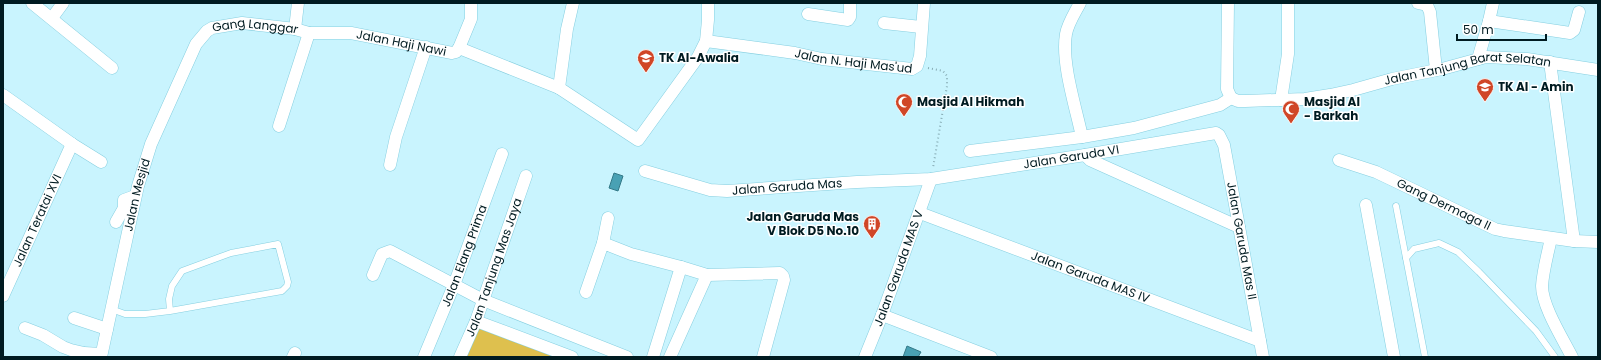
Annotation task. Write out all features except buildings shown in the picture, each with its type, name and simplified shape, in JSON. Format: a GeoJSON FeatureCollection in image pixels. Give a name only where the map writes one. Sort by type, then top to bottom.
{"type":"FeatureCollection","features":[{"type":"Feature","properties":{"kind":"street"},"geometry":{"type":"LineString","coordinates":[[32,3],[112,68]]}},
{"type":"Feature","properties":{"kind":"street"},"geometry":{"type":"LineString","coordinates":[[52,18],[63,3]]}},
{"type":"Feature","properties":{"kind":"street","name":"Gang Langgar"},"geometry":{"type":"LineString","coordinates":[[196,44],[207,31],[220,26],[242,23],[295,29],[298,3]]}},
{"type":"Feature","properties":{"kind":"street","name":"Jalan Haji Nawi"},"geometry":{"type":"LineString","coordinates":[[295,29],[309,33],[351,33],[426,47],[449,53],[456,52],[471,19],[472,3]]}},
{"type":"Feature","properties":{"kind":"street"},"geometry":{"type":"LineString","coordinates":[[559,88],[567,29],[573,3]]}},
{"type":"Feature","properties":{"kind":"street"},"geometry":{"type":"LineString","coordinates":[[459,48],[559,88],[638,140],[698,57],[706,41],[708,3]]}},
{"type":"Feature","properties":{"kind":"street"},"geometry":{"type":"LineString","coordinates":[[808,14],[847,20],[850,17],[850,3]]}},
{"type":"Feature","properties":{"kind":"street","name":"Jalan N. Haji Mas'ud"},"geometry":{"type":"LineString","coordinates":[[706,41],[795,53],[822,59],[912,69],[917,66],[920,56],[924,3]]}},
{"type":"Feature","properties":{"kind":"street"},"geometry":{"type":"LineString","coordinates":[[1080,3],[1070,22],[1066,34],[1065,47],[1067,68],[1082,137]]}},
{"type":"Feature","properties":{"kind":"street"},"geometry":{"type":"LineString","coordinates":[[970,151],[1082,137],[1149,124],[1220,105],[1231,98],[1227,89],[1228,3]]}},
{"type":"Feature","properties":{"kind":"street"},"geometry":{"type":"LineString","coordinates":[[1281,100],[1288,54],[1288,3]]}},
{"type":"Feature","properties":{"kind":"street"},"geometry":{"type":"LineString","coordinates":[[1418,3],[1427,5],[1430,12],[1436,70]]}},
{"type":"Feature","properties":{"kind":"street"},"geometry":{"type":"LineString","coordinates":[[1478,59],[1493,3]]}},
{"type":"Feature","properties":{"kind":"street"},"geometry":{"type":"LineString","coordinates":[[1489,21],[1570,33],[1574,30],[1579,12]]}},
{"type":"Feature","properties":{"kind":"street"},"geometry":{"type":"LineString","coordinates":[[884,23],[921,27]]}},
{"type":"Feature","properties":{"kind":"street"},"geometry":{"type":"LineString","coordinates":[[279,126],[309,33]]}},
{"type":"Feature","properties":{"kind":"street","name":"Jalan Mesjid"},"geometry":{"type":"LineString","coordinates":[[101,356],[135,196],[152,144],[196,44]]}},
{"type":"Feature","properties":{"kind":"street"},"geometry":{"type":"LineString","coordinates":[[390,165],[396,137],[426,47]]}},
{"type":"Feature","properties":{"kind":"street","name":"Jalan Tanjung Barat Selatan"},"geometry":{"type":"LineString","coordinates":[[1231,98],[1238,101],[1245,101],[1330,96],[1392,78],[1436,70],[1486,57],[1506,57],[1550,62],[1574,241]]}},
{"type":"Feature","properties":{"kind":"street"},"geometry":{"type":"LineString","coordinates":[[1550,62],[1598,70]]}},
{"type":"Feature","properties":{"kind":"street"},"geometry":{"type":"LineString","coordinates":[[3,95],[72,144],[101,162]]}},
{"type":"Feature","properties":{"kind":"street","name":"Jalan Garuda VI"},"geometry":{"type":"LineString","coordinates":[[931,179],[1085,155],[1211,132]]}},
{"type":"Feature","properties":{"kind":"street","name":"Jalan Garuda Mas II"},"geometry":{"type":"LineString","coordinates":[[1211,132],[1216,132],[1224,145],[1263,357]]}},
{"type":"Feature","properties":{"kind":"street","name":"Jalan Teratai XVI"},"geometry":{"type":"LineString","coordinates":[[3,296],[72,144]]}},
{"type":"Feature","properties":{"kind":"street","name":"Jalan Elang Prima"},"geometry":{"type":"LineString","coordinates":[[424,357],[454,285],[502,154]]}},
{"type":"Feature","properties":{"kind":"street"},"geometry":{"type":"LineString","coordinates":[[1085,155],[1090,160],[1239,227]]}},
{"type":"Feature","properties":{"kind":"street","name":"Gang Dermaga II"},"geometry":{"type":"LineString","coordinates":[[1339,160],[1376,172],[1495,229],[1574,241]]}},
{"type":"Feature","properties":{"kind":"street","name":"Jalan Garuda Mas"},"geometry":{"type":"LineString","coordinates":[[645,171],[710,190],[727,191],[857,182],[931,179]]}},
{"type":"Feature","properties":{"kind":"street","name":"Jalan Tanjung Mas Jaya"},"geometry":{"type":"LineString","coordinates":[[460,357],[476,321],[526,176]]}},
{"type":"Feature","properties":{"kind":"street","name":"Jalan Garuda MAS V"},"geometry":{"type":"LineString","coordinates":[[865,357],[920,213],[931,179]]}},
{"type":"Feature","properties":{"kind":"street"},"geometry":{"type":"LineString","coordinates":[[116,222],[124,208],[124,200],[135,196]]}},
{"type":"Feature","properties":{"kind":"street"},"geometry":{"type":"LineString","coordinates":[[1366,205],[1394,357]]}},
{"type":"Feature","properties":{"kind":"street","name":"Jalan Garuda MAS IV"},"geometry":{"type":"LineString","coordinates":[[920,213],[1260,341]]}},
{"type":"Feature","properties":{"kind":"street"},"geometry":{"type":"LineString","coordinates":[[586,292],[603,244],[608,218]]}},
{"type":"Feature","properties":{"kind":"street"},"geometry":{"type":"LineString","coordinates":[[1551,238],[1542,287],[1550,314],[1572,357]]}},
{"type":"Feature","properties":{"kind":"street"},"geometry":{"type":"LineString","coordinates":[[1574,241],[1598,242]]}},
{"type":"Feature","properties":{"kind":"street"},"geometry":{"type":"LineString","coordinates":[[603,244],[631,254],[681,267],[707,276],[780,273],[784,280],[763,357]]}},
{"type":"Feature","properties":{"kind":"street"},"geometry":{"type":"LineString","coordinates":[[373,275],[382,254],[390,251],[482,300],[627,357]]}},
{"type":"Feature","properties":{"kind":"street"},"geometry":{"type":"LineString","coordinates":[[653,357],[681,267]]}},
{"type":"Feature","properties":{"kind":"street"},"geometry":{"type":"LineString","coordinates":[[670,357],[707,276]]}},
{"type":"Feature","properties":{"kind":"street"},"geometry":{"type":"LineString","coordinates":[[882,315],[991,357]]}},
{"type":"Feature","properties":{"kind":"street"},"geometry":{"type":"LineString","coordinates":[[74,318],[107,329]]}},
{"type":"Feature","properties":{"kind":"street"},"geometry":{"type":"LineString","coordinates":[[476,321],[572,357]]}},
{"type":"Feature","properties":{"kind":"street"},"geometry":{"type":"LineString","coordinates":[[24,328],[43,335],[71,350],[101,356]]}},
{"type":"Feature","properties":{"kind":"lane"},"geometry":{"type":"LineString","coordinates":[[1396,206],[1425,357]]}},
{"type":"Feature","properties":{"kind":"lane"},"geometry":{"type":"LineString","coordinates":[[1406,258],[1414,250],[1440,243],[1458,252],[1536,331],[1555,357]]}},
{"type":"Feature","properties":{"kind":"lane"},"geometry":{"type":"LineString","coordinates":[[111,309],[125,314],[145,314],[170,311],[282,291],[288,286],[288,282],[278,244],[231,253],[182,271],[172,286],[169,300],[170,311]]}},
{"type":"Feature","properties":{"kind":"path"},"geometry":{"type":"LineString","coordinates":[[917,66],[943,70],[947,76],[942,120],[931,179]]}},
{"type":"Feature","properties":{"kind":"shaded area"},"geometry":{"type":"Polygon","coordinates":[[[479,327],[560,357],[466,357],[479,327]]]}},
{"type":"Feature","properties":{"kind":"water"},"geometry":{"type":"Polygon","coordinates":[[[614,173],[623,176],[618,191],[609,188],[614,173]]]}},
{"type":"Feature","properties":{"kind":"water"},"geometry":{"type":"Polygon","coordinates":[[[907,346],[921,352],[918,357],[903,357],[907,346]]]}},
{"type":"Feature","properties":{"kind":"place","name":"TK Al-Awalia"},"geometry":{"type":"Point","coordinates":[646,73]}},
{"type":"Feature","properties":{"kind":"place","name":"TK Al - Amin"},"geometry":{"type":"Point","coordinates":[1485,102]}},
{"type":"Feature","properties":{"kind":"place","name":"Masjid Al Hikmah"},"geometry":{"type":"Point","coordinates":[904,117]}},
{"type":"Feature","properties":{"kind":"place","name":"Masjid Al - Barkah"},"geometry":{"type":"Point","coordinates":[1291,124]}},
{"type":"Feature","properties":{"kind":"place","name":"Jalan Garuda Mas V Blok D5 No.10"},"geometry":{"type":"Point","coordinates":[872,239]}}]}
